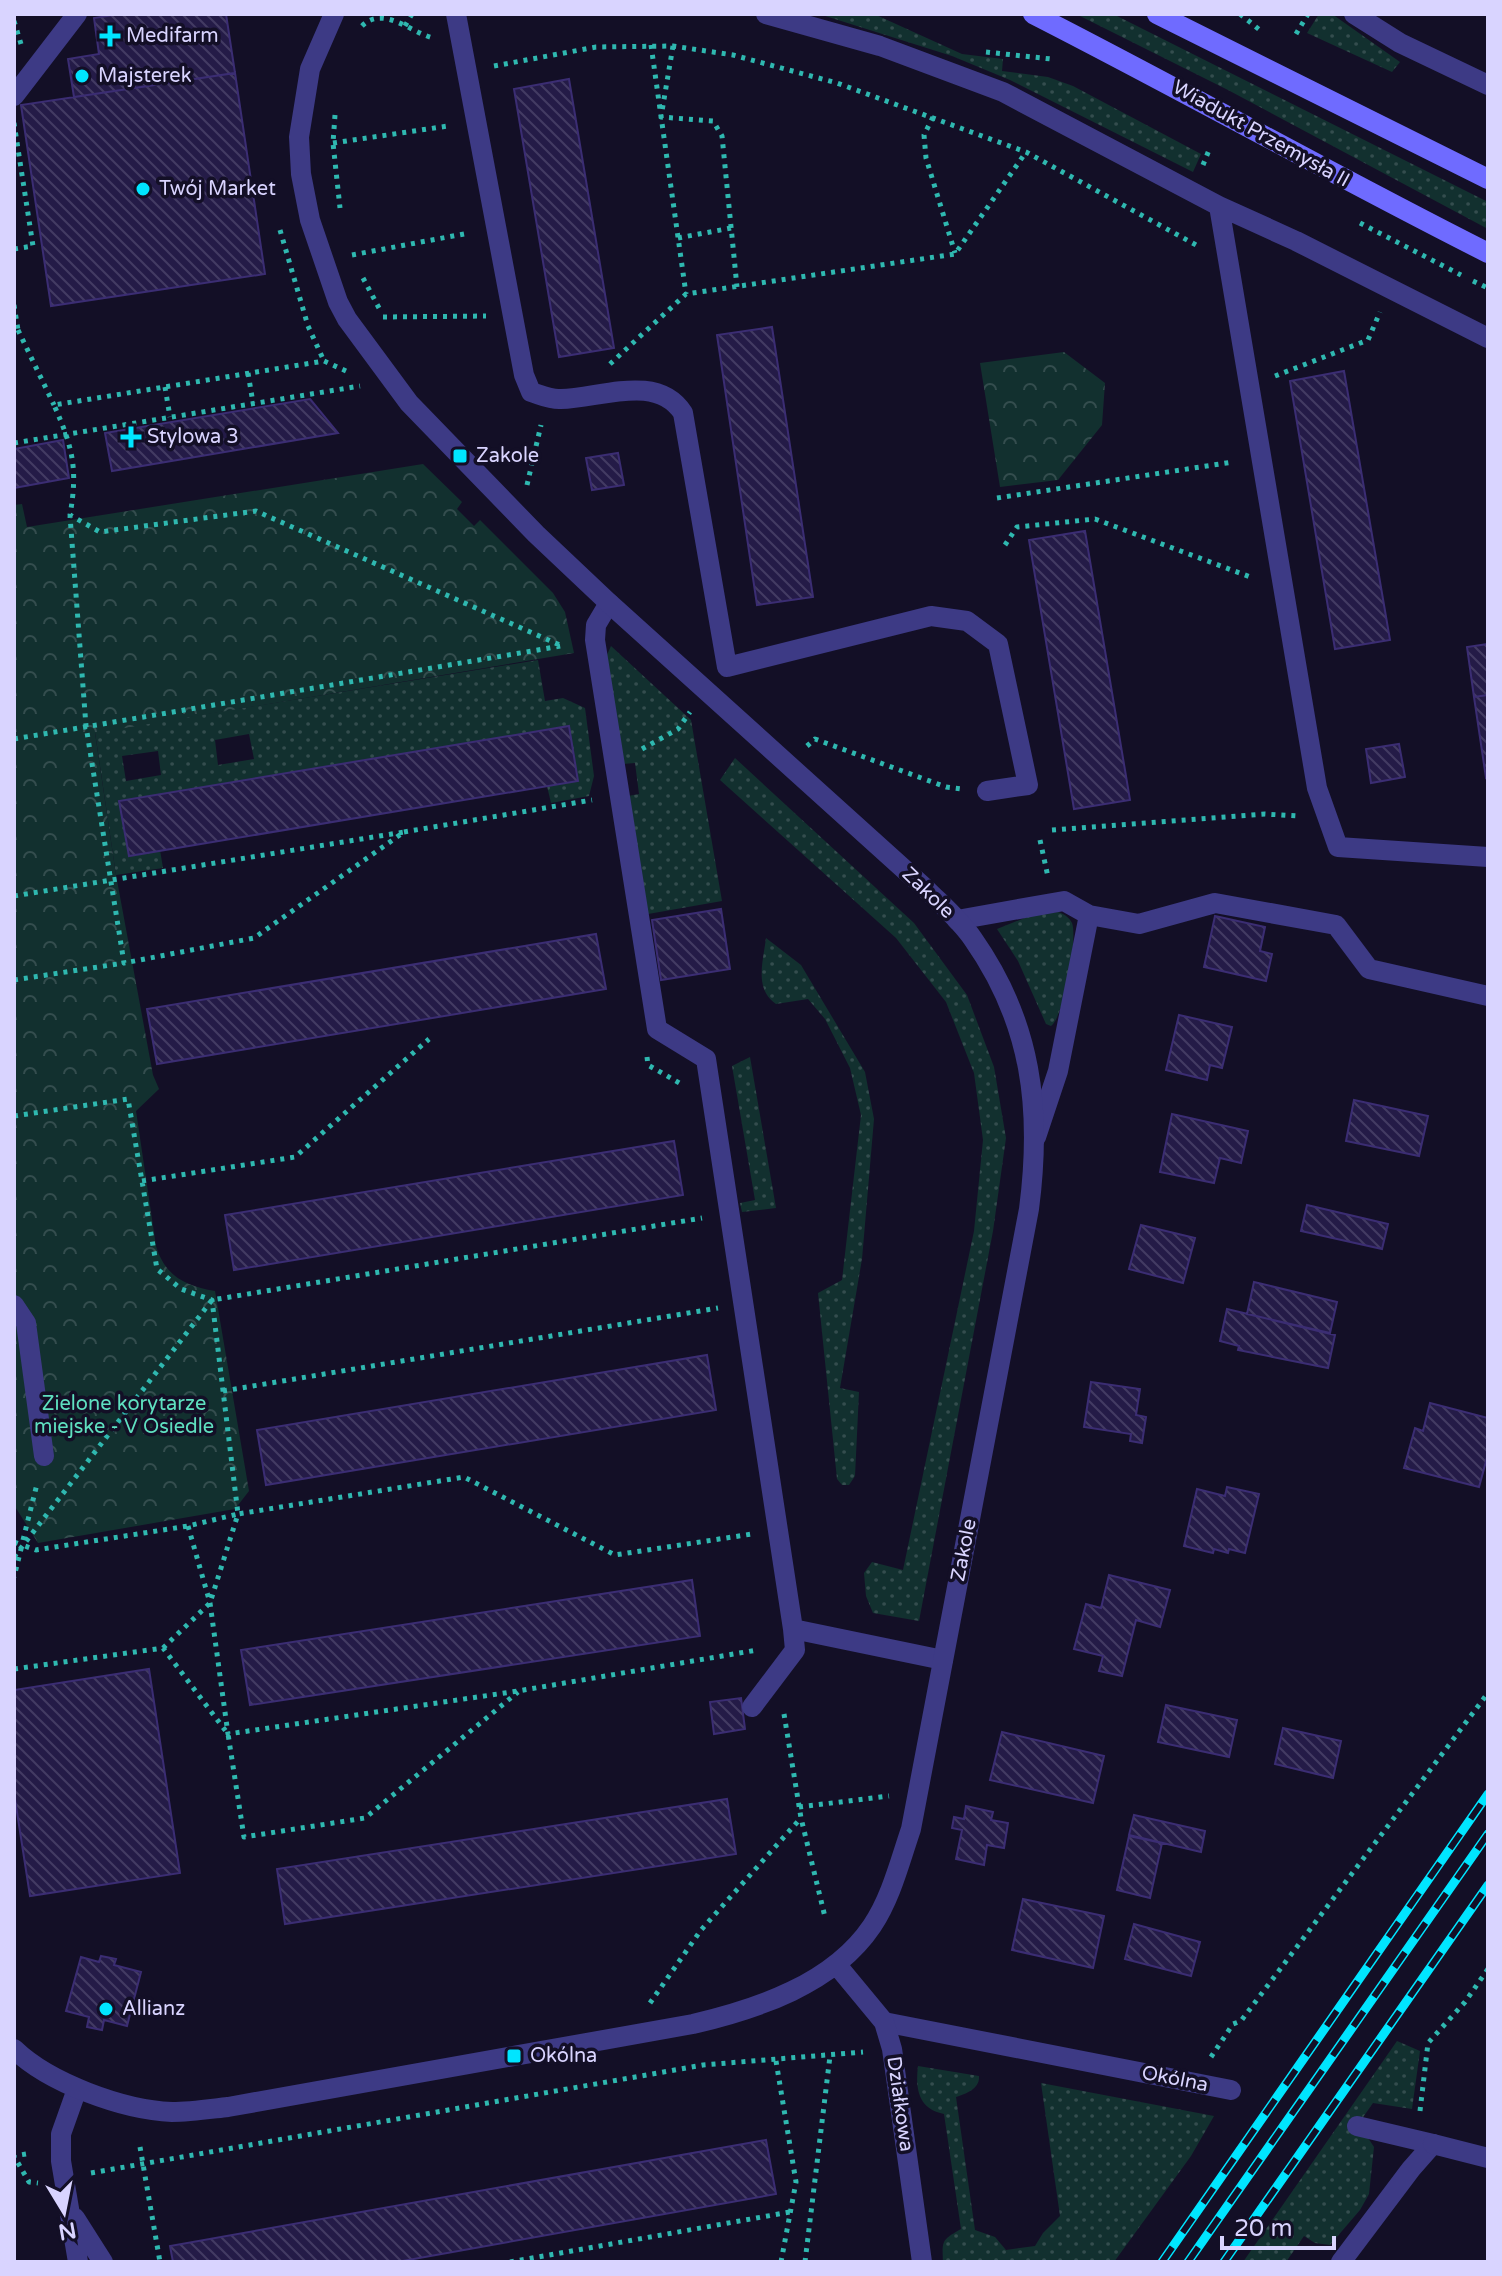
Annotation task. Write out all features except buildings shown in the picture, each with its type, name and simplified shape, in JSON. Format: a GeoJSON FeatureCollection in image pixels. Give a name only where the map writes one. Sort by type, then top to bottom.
{"type":"FeatureCollection","features":[{"type":"Feature","properties":{"kind":"main road","name":"Wiadukt Przemysła II"},"geometry":{"type":"LineString","coordinates":[[1033,14],[1488,253]]}},
{"type":"Feature","properties":{"kind":"main road"},"geometry":{"type":"LineString","coordinates":[[1157,14],[1488,179]]}},
{"type":"Feature","properties":{"kind":"street"},"geometry":{"type":"LineString","coordinates":[[14,96],[77,14]]}},
{"type":"Feature","properties":{"kind":"street","name":"Zakole"},"geometry":{"type":"LineString","coordinates":[[334,14],[310,69],[299,137],[301,174],[310,220],[338,302],[347,319],[409,403],[536,534],[957,920],[1002,984],[1023,1040],[1032,1077],[1036,1137],[1029,1209],[911,1829],[894,1879],[872,1927],[836,1964]]}},
{"type":"Feature","properties":{"kind":"street"},"geometry":{"type":"LineString","coordinates":[[456,14],[524,375],[531,392],[558,400],[637,390],[663,393],[675,400],[683,413],[727,667]]}},
{"type":"Feature","properties":{"kind":"street"},"geometry":{"type":"LineString","coordinates":[[766,14],[880,46],[1003,92],[1219,206],[1296,241],[1488,338]]}},
{"type":"Feature","properties":{"kind":"street"},"geometry":{"type":"LineString","coordinates":[[1354,14],[1400,43],[1488,85]]}},
{"type":"Feature","properties":{"kind":"street"},"geometry":{"type":"LineString","coordinates":[[1219,206],[1317,788],[1338,847],[1488,857]]}},
{"type":"Feature","properties":{"kind":"street"},"geometry":{"type":"LineString","coordinates":[[609,603],[596,625],[595,640],[657,1029],[706,1059],[793,1629],[795,1650],[752,1707]]}},
{"type":"Feature","properties":{"kind":"street"},"geometry":{"type":"LineString","coordinates":[[717,700],[723,671],[727,667],[931,616],[967,621],[998,644],[1028,785],[987,791]]}},
{"type":"Feature","properties":{"kind":"street"},"geometry":{"type":"LineString","coordinates":[[957,920],[1064,901],[1089,915],[1139,924],[1215,903],[1336,925],[1369,969],[1488,996]]}},
{"type":"Feature","properties":{"kind":"street"},"geometry":{"type":"LineString","coordinates":[[1036,1137],[1058,1071],[1089,915]]}},
{"type":"Feature","properties":{"kind":"street"},"geometry":{"type":"LineString","coordinates":[[14,1305],[26,1323],[44,1456]]}},
{"type":"Feature","properties":{"kind":"street"},"geometry":{"type":"LineString","coordinates":[[793,1629],[943,1660]]}},
{"type":"Feature","properties":{"kind":"street"},"geometry":{"type":"LineString","coordinates":[[14,2049],[77,2089],[114,2102],[171,2112],[228,2107],[693,2024],[741,2012],[784,1996],[836,1964]]}},
{"type":"Feature","properties":{"kind":"street","name":"Działkowa"},"geometry":{"type":"LineString","coordinates":[[836,1964],[884,2022],[892,2049],[922,2262]]}},
{"type":"Feature","properties":{"kind":"street","name":"Okólna"},"geometry":{"type":"LineString","coordinates":[[884,2022],[1231,2090]]}},
{"type":"Feature","properties":{"kind":"street"},"geometry":{"type":"LineString","coordinates":[[77,2089],[61,2134],[61,2161],[78,2262]]}},
{"type":"Feature","properties":{"kind":"street"},"geometry":{"type":"LineString","coordinates":[[1357,2126],[1488,2158]]}},
{"type":"Feature","properties":{"kind":"street"},"geometry":{"type":"LineString","coordinates":[[1341,2262],[1433,2144]]}},
{"type":"Feature","properties":{"kind":"street"},"geometry":{"type":"LineString","coordinates":[[70,2211],[103,2262]]}},
{"type":"Feature","properties":{"kind":"path"},"geometry":{"type":"LineString","coordinates":[[405,26],[412,14]]}},
{"type":"Feature","properties":{"kind":"path"},"geometry":{"type":"LineString","coordinates":[[1296,34],[1308,14]]}},
{"type":"Feature","properties":{"kind":"path"},"geometry":{"type":"LineString","coordinates":[[358,31],[365,22],[376,18],[388,19],[438,39]]}},
{"type":"Feature","properties":{"kind":"path"},"geometry":{"type":"LineString","coordinates":[[651,45],[686,294]]}},
{"type":"Feature","properties":{"kind":"path"},"geometry":{"type":"LineString","coordinates":[[661,117],[673,46]]}},
{"type":"Feature","properties":{"kind":"path"},"geometry":{"type":"LineString","coordinates":[[482,69],[596,47],[673,46],[733,55],[837,83],[1026,152],[1229,264]]}},
{"type":"Feature","properties":{"kind":"path"},"geometry":{"type":"LineString","coordinates":[[970,51],[1064,61]]}},
{"type":"Feature","properties":{"kind":"path"},"geometry":{"type":"LineString","coordinates":[[336,104],[333,143],[340,208]]}},
{"type":"Feature","properties":{"kind":"path"},"geometry":{"type":"LineString","coordinates":[[661,117],[713,121],[722,136],[737,287]]}},
{"type":"Feature","properties":{"kind":"path"},"geometry":{"type":"LineString","coordinates":[[933,117],[924,135],[926,158],[955,254]]}},
{"type":"Feature","properties":{"kind":"path"},"geometry":{"type":"LineString","coordinates":[[333,143],[478,121]]}},
{"type":"Feature","properties":{"kind":"path"},"geometry":{"type":"LineString","coordinates":[[14,122],[33,246],[14,249]]}},
{"type":"Feature","properties":{"kind":"path"},"geometry":{"type":"LineString","coordinates":[[609,365],[686,294],[955,254],[1026,152]]}},
{"type":"Feature","properties":{"kind":"path"},"geometry":{"type":"LineString","coordinates":[[1355,220],[1488,288]]}},
{"type":"Feature","properties":{"kind":"path"},"geometry":{"type":"LineString","coordinates":[[391,329],[352,255],[498,227]]}},
{"type":"Feature","properties":{"kind":"path"},"geometry":{"type":"LineString","coordinates":[[678,238],[731,228]]}},
{"type":"Feature","properties":{"kind":"path"},"geometry":{"type":"LineString","coordinates":[[14,305],[16,330],[67,434],[76,480],[70,515],[86,726],[124,963]]}},
{"type":"Feature","properties":{"kind":"path"},"geometry":{"type":"LineString","coordinates":[[1265,380],[1368,340],[1382,307]]}},
{"type":"Feature","properties":{"kind":"path"},"geometry":{"type":"LineString","coordinates":[[383,317],[513,315]]}},
{"type":"Feature","properties":{"kind":"path"},"geometry":{"type":"LineString","coordinates":[[54,405],[324,361],[345,370],[370,397]]}},
{"type":"Feature","properties":{"kind":"path"},"geometry":{"type":"LineString","coordinates":[[248,373],[253,403]]}},
{"type":"Feature","properties":{"kind":"path"},"geometry":{"type":"LineString","coordinates":[[14,443],[360,386]]}},
{"type":"Feature","properties":{"kind":"path"},"geometry":{"type":"LineString","coordinates":[[165,387],[170,417]]}},
{"type":"Feature","properties":{"kind":"path"},"geometry":{"type":"LineString","coordinates":[[997,498],[1262,457]]}},
{"type":"Feature","properties":{"kind":"path"},"geometry":{"type":"LineString","coordinates":[[517,475],[527,486]]}},
{"type":"Feature","properties":{"kind":"path"},"geometry":{"type":"LineString","coordinates":[[70,515],[100,532],[256,511],[562,646]]}},
{"type":"Feature","properties":{"kind":"path"},"geometry":{"type":"LineString","coordinates":[[1005,545],[1017,527],[1095,519],[1284,590]]}},
{"type":"Feature","properties":{"kind":"path"},"geometry":{"type":"LineString","coordinates":[[14,739],[595,640]]}},
{"type":"Feature","properties":{"kind":"path"},"geometry":{"type":"LineString","coordinates":[[636,753],[678,729],[691,710]]}},
{"type":"Feature","properties":{"kind":"path"},"geometry":{"type":"LineString","coordinates":[[796,737],[818,757]]}},
{"type":"Feature","properties":{"kind":"path"},"geometry":{"type":"LineString","coordinates":[[807,746],[815,739],[946,787],[987,791]]}},
{"type":"Feature","properties":{"kind":"path"},"geometry":{"type":"LineString","coordinates":[[14,896],[591,801],[596,789]]}},
{"type":"Feature","properties":{"kind":"path"},"geometry":{"type":"LineString","coordinates":[[1052,830],[1265,814],[1328,818]]}},
{"type":"Feature","properties":{"kind":"path"},"geometry":{"type":"LineString","coordinates":[[14,980],[254,938],[404,832]]}},
{"type":"Feature","properties":{"kind":"path"},"geometry":{"type":"LineString","coordinates":[[1040,840],[1049,882]]}},
{"type":"Feature","properties":{"kind":"path"},"geometry":{"type":"LineString","coordinates":[[142,1181],[295,1157],[429,1039]]}},
{"type":"Feature","properties":{"kind":"path"},"geometry":{"type":"LineString","coordinates":[[646,1050],[648,1065],[693,1091]]}},
{"type":"Feature","properties":{"kind":"path"},"geometry":{"type":"LineString","coordinates":[[14,1116],[128,1099],[157,1269],[181,1289],[212,1300],[715,1216]]}},
{"type":"Feature","properties":{"kind":"path"},"geometry":{"type":"LineString","coordinates":[[14,1669],[163,1648],[210,1603],[238,1514],[212,1300]]}},
{"type":"Feature","properties":{"kind":"path"},"geometry":{"type":"LineString","coordinates":[[14,1557],[212,1300]]}},
{"type":"Feature","properties":{"kind":"path"},"geometry":{"type":"LineString","coordinates":[[223,1391],[730,1306]]}},
{"type":"Feature","properties":{"kind":"path"},"geometry":{"type":"LineString","coordinates":[[14,1577],[44,1456]]}},
{"type":"Feature","properties":{"kind":"path"},"geometry":{"type":"LineString","coordinates":[[14,1542],[36,1550],[464,1477],[615,1555],[752,1534]]}},
{"type":"Feature","properties":{"kind":"path"},"geometry":{"type":"LineString","coordinates":[[750,1519],[755,1548]]}},
{"type":"Feature","properties":{"kind":"path"},"geometry":{"type":"LineString","coordinates":[[188,1526],[210,1603],[244,1837],[365,1818],[518,1691]]}},
{"type":"Feature","properties":{"kind":"path"},"geometry":{"type":"LineString","coordinates":[[163,1648],[228,1734]]}},
{"type":"Feature","properties":{"kind":"path"},"geometry":{"type":"LineString","coordinates":[[228,1734],[518,1691],[759,1650]]}},
{"type":"Feature","properties":{"kind":"path"},"geometry":{"type":"LineString","coordinates":[[1209,2064],[1233,2024],[1241,2021],[1488,1693]]}},
{"type":"Feature","properties":{"kind":"path"},"geometry":{"type":"LineString","coordinates":[[781,1699],[801,1818],[825,1917]]}},
{"type":"Feature","properties":{"kind":"path"},"geometry":{"type":"LineString","coordinates":[[799,1807],[890,1796]]}},
{"type":"Feature","properties":{"kind":"path"},"geometry":{"type":"LineString","coordinates":[[645,2009],[701,1930],[801,1818]]}},
{"type":"Feature","properties":{"kind":"path"},"geometry":{"type":"LineString","coordinates":[[1420,2112],[1428,2043],[1465,2002],[1488,1969]]}},
{"type":"Feature","properties":{"kind":"path"},"geometry":{"type":"LineString","coordinates":[[26,2154],[14,2156],[29,2182],[34,2184],[703,2065],[892,2049]]}},
{"type":"Feature","properties":{"kind":"path"},"geometry":{"type":"LineString","coordinates":[[805,2262],[830,2056]]}},
{"type":"Feature","properties":{"kind":"path"},"geometry":{"type":"LineString","coordinates":[[776,2061],[796,2182],[781,2262]]}},
{"type":"Feature","properties":{"kind":"path"},"geometry":{"type":"LineString","coordinates":[[140,2147],[160,2262]]}},
{"type":"Feature","properties":{"kind":"path"},"geometry":{"type":"LineString","coordinates":[[510,2262],[790,2212]]}},
{"type":"Feature","properties":{"kind":"green space"},"geometry":{"type":"Polygon","coordinates":[[[819,14],[874,14],[962,54],[1003,59],[1002,71],[1048,77],[1073,86],[1201,154],[1193,172],[1010,80],[952,56],[819,14]]]}},
{"type":"Feature","properties":{"kind":"green space"},"geometry":{"type":"Polygon","coordinates":[[[1076,14],[1113,14],[1488,202],[1488,229],[1228,90],[1076,14]]]}},
{"type":"Feature","properties":{"kind":"green space"},"geometry":{"type":"Polygon","coordinates":[[[1319,14],[1332,14],[1400,62],[1392,72],[1307,33],[1319,14]]]}},
{"type":"Feature","properties":{"kind":"green space"},"geometry":{"type":"Polygon","coordinates":[[[1064,352],[1105,383],[1102,425],[1058,480],[1000,487],[980,363],[1064,352]]]}},
{"type":"Feature","properties":{"kind":"green space","name":"Zielone korytarze miejske - V Osiedle"},"geometry":{"type":"Polygon","coordinates":[[[423,464],[462,502],[457,509],[474,526],[480,520],[553,593],[565,612],[574,653],[95,733],[116,875],[153,1075],[159,1089],[136,1111],[156,1246],[165,1265],[178,1278],[215,1291],[249,1491],[235,1509],[38,1543],[14,1505],[14,505],[22,504],[27,527],[423,464]]]}},
{"type":"Feature","properties":{"kind":"green space"},"geometry":{"type":"Polygon","coordinates":[[[611,646],[691,720],[722,901],[648,914],[628,796],[639,794],[635,763],[623,764],[606,657],[611,646]]]}},
{"type":"Feature","properties":{"kind":"green space"},"geometry":{"type":"Polygon","coordinates":[[[538,660],[545,701],[563,698],[585,708],[594,776],[589,796],[551,803],[547,786],[578,780],[569,726],[120,802],[129,856],[160,850],[163,868],[116,875],[95,732],[538,660]],[[249,734],[215,740],[218,765],[254,759],[249,734]],[[158,751],[122,756],[126,781],[161,775],[158,751]]]}},
{"type":"Feature","properties":{"kind":"green space"},"geometry":{"type":"Polygon","coordinates":[[[735,758],[914,923],[967,995],[994,1067],[1006,1138],[993,1231],[919,1621],[873,1613],[866,1596],[864,1573],[872,1562],[903,1570],[974,1231],[983,1140],[974,1073],[946,1002],[896,938],[720,780],[735,758]]]}},
{"type":"Feature","properties":{"kind":"green space"},"geometry":{"type":"Polygon","coordinates":[[[1058,912],[1072,923],[1073,944],[1061,1008],[1051,1026],[1046,1024],[1018,961],[997,929],[1032,915],[1058,912]]]}},
{"type":"Feature","properties":{"kind":"green space"},"geometry":{"type":"Polygon","coordinates":[[[766,938],[801,965],[865,1072],[874,1119],[862,1259],[840,1388],[859,1392],[855,1476],[849,1485],[842,1485],[837,1479],[818,1293],[842,1280],[861,1115],[850,1068],[825,1019],[808,999],[776,1004],[765,991],[762,965],[766,938]]]}},
{"type":"Feature","properties":{"kind":"green space"},"geometry":{"type":"Polygon","coordinates":[[[750,1057],[776,1208],[742,1212],[740,1203],[755,1200],[732,1066],[750,1057]]]}},
{"type":"Feature","properties":{"kind":"green space"},"geometry":{"type":"Polygon","coordinates":[[[1397,2041],[1420,2051],[1412,2109],[1373,2103],[1354,2130],[1368,2138],[1374,2147],[1369,2194],[1360,2210],[1330,2245],[1315,2243],[1304,2236],[1286,2262],[1243,2262],[1397,2041]]]}},
{"type":"Feature","properties":{"kind":"green space"},"geometry":{"type":"Polygon","coordinates":[[[918,2066],[979,2076],[975,2088],[956,2097],[975,2230],[995,2237],[1006,2250],[1035,2246],[1060,2216],[1041,2083],[1214,2116],[1191,2156],[1114,2262],[943,2262],[944,2241],[961,2229],[944,2114],[929,2108],[920,2097],[918,2066]]]}},
{"type":"Feature","properties":{"kind":"railway"},"geometry":{"type":"LineString","coordinates":[[1162,2262],[1488,1794]]}},
{"type":"Feature","properties":{"kind":"railway"},"geometry":{"type":"LineString","coordinates":[[1188,2262],[1488,1834]]}},
{"type":"Feature","properties":{"kind":"railway"},"geometry":{"type":"LineString","coordinates":[[1224,2262],[1488,1885]]}},
{"type":"Feature","properties":{"kind":"place","name":"Medifarm"},"geometry":{"type":"Point","coordinates":[110,36]}},
{"type":"Feature","properties":{"kind":"place","name":"Majsterek"},"geometry":{"type":"Point","coordinates":[82,76]}},
{"type":"Feature","properties":{"kind":"place","name":"Twój Market"},"geometry":{"type":"Point","coordinates":[143,189]}},
{"type":"Feature","properties":{"kind":"place","name":"Stylowa 3"},"geometry":{"type":"Point","coordinates":[131,437]}},
{"type":"Feature","properties":{"kind":"place","name":"Zakole"},"geometry":{"type":"Point","coordinates":[460,456]}},
{"type":"Feature","properties":{"kind":"place","name":"Allianz"},"geometry":{"type":"Point","coordinates":[106,2009]}},
{"type":"Feature","properties":{"kind":"place","name":"Okólna"},"geometry":{"type":"Point","coordinates":[514,2056]}}]}
